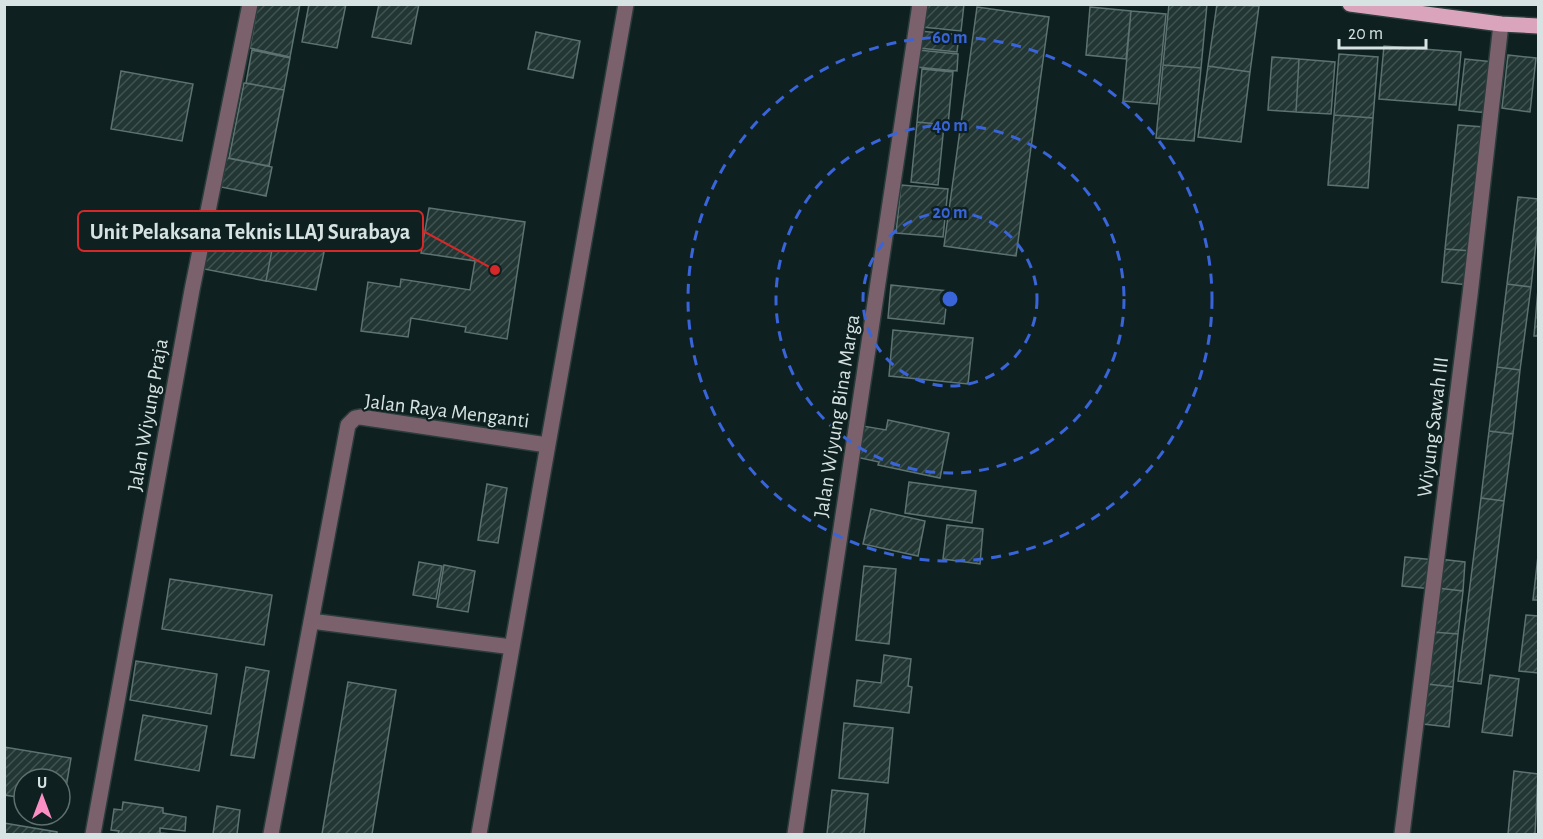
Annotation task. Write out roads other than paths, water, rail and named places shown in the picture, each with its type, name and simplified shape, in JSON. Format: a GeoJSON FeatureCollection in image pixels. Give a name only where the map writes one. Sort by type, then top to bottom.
{"type":"FeatureCollection","features":[{"type":"Feature","properties":{"kind":"main road"},"geometry":{"type":"LineString","coordinates":[[1350,4],[1501,24],[1539,26]]}},
{"type":"Feature","properties":{"kind":"street","name":"Jalan Wiyung Praja"},"geometry":{"type":"LineString","coordinates":[[93,834],[192,290],[250,4]]}},
{"type":"Feature","properties":{"kind":"street","name":"Jalan Raya Menganti"},"geometry":{"type":"LineString","coordinates":[[271,834],[348,425],[352,420],[360,417],[547,445],[626,4]]}},
{"type":"Feature","properties":{"kind":"street","name":"Jalan Wiyung Bina Marga"},"geometry":{"type":"LineString","coordinates":[[795,834],[920,4]]}},
{"type":"Feature","properties":{"kind":"street","name":"Wiyung Sawah III"},"geometry":{"type":"LineString","coordinates":[[1402,834],[1469,307],[1501,24]]}},
{"type":"Feature","properties":{"kind":"street"},"geometry":{"type":"LineString","coordinates":[[479,834],[547,445]]}},
{"type":"Feature","properties":{"kind":"street"},"geometry":{"type":"LineString","coordinates":[[311,621],[512,647]]}},
{"type":"Feature","properties":{"kind":"place","name":"Unit Pelaksana Teknis LLAJ Surabaya"},"geometry":{"type":"Point","coordinates":[495,270]}}]}
